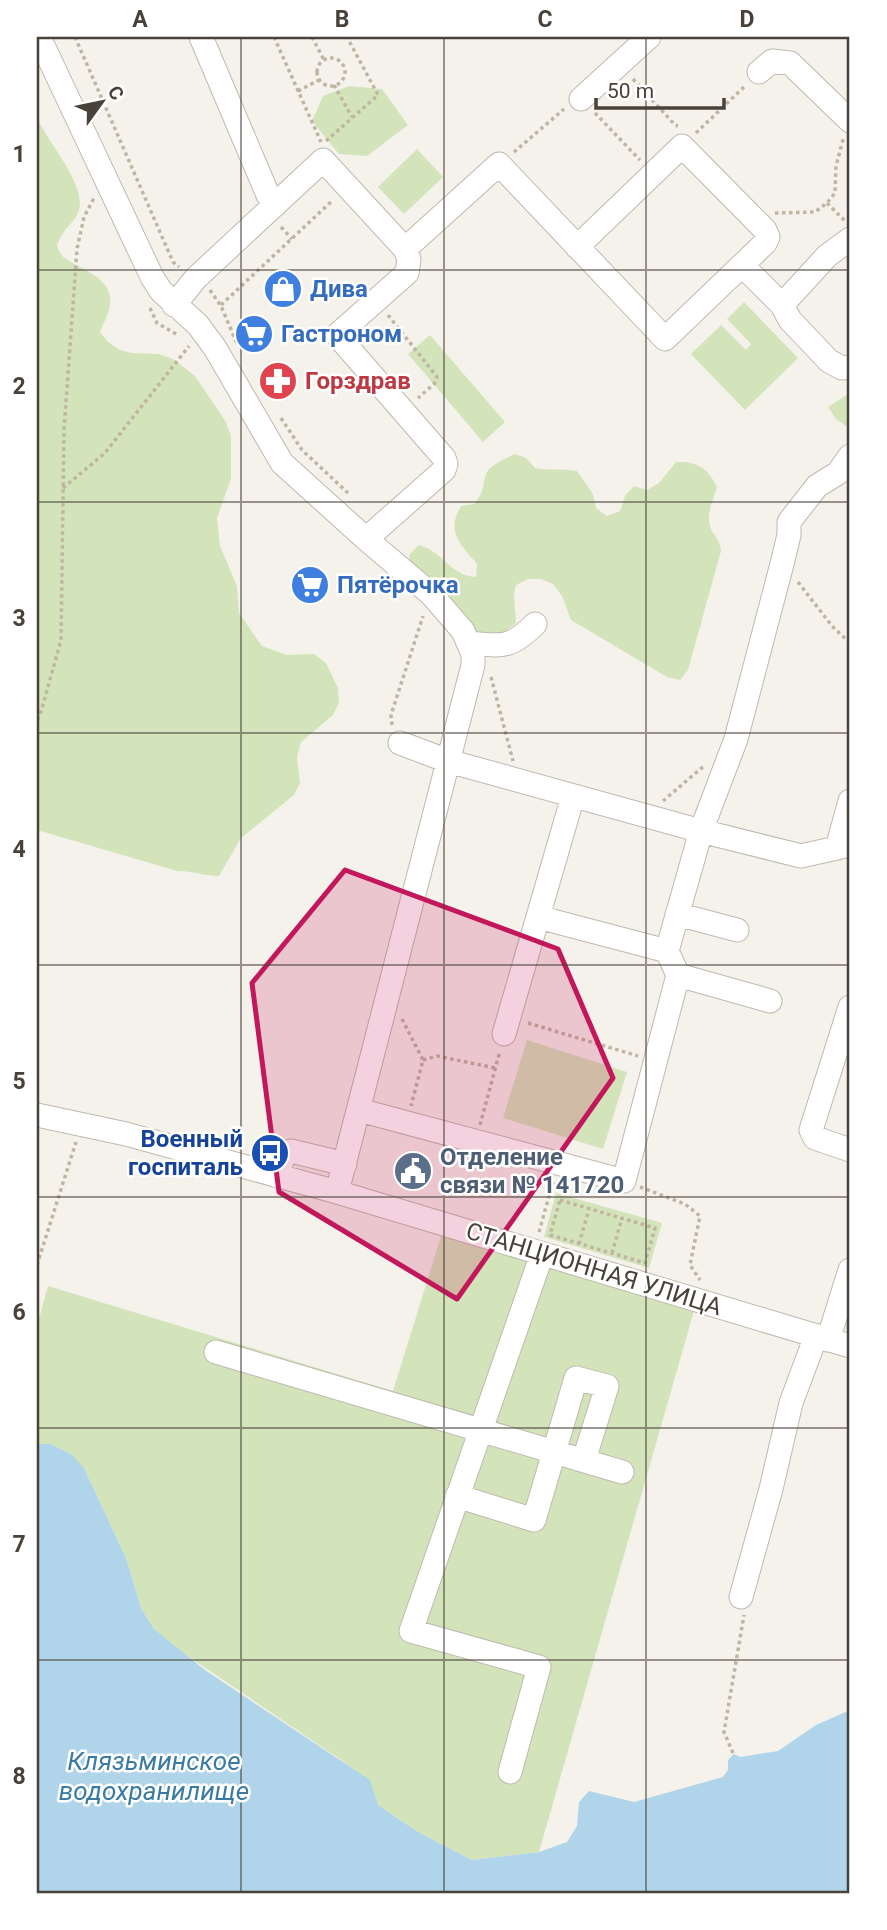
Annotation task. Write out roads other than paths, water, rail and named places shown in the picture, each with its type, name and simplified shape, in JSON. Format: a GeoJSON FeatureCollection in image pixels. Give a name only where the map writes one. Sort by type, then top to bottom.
{"type":"FeatureCollection","features":[{"type":"Feature","properties":{"kind":"street"},"geometry":{"type":"LineString","coordinates":[[39,37],[161,291],[198,325],[215,348],[282,463],[432,595],[456,621],[477,661]]}},
{"type":"Feature","properties":{"kind":"street"},"geometry":{"type":"LineString","coordinates":[[201,37],[268,195],[275,205]]}},
{"type":"Feature","properties":{"kind":"street"},"geometry":{"type":"LineString","coordinates":[[581,99],[649,37]]}},
{"type":"Feature","properties":{"kind":"street"},"geometry":{"type":"LineString","coordinates":[[759,72],[772,61],[790,63],[847,128]]}},
{"type":"Feature","properties":{"kind":"street"},"geometry":{"type":"LineString","coordinates":[[405,249],[499,164],[577,247],[665,339],[765,243],[768,237],[690,138],[577,247]]}},
{"type":"Feature","properties":{"kind":"street"},"geometry":{"type":"LineString","coordinates":[[174,305],[196,278],[323,160],[405,249],[409,259],[407,273],[337,335],[444,458],[446,464],[444,470],[366,539]]}},
{"type":"Feature","properties":{"kind":"street"},"geometry":{"type":"LineString","coordinates":[[782,305],[827,256],[850,239]]}},
{"type":"Feature","properties":{"kind":"street"},"geometry":{"type":"LineString","coordinates":[[742,265],[782,305],[790,320],[829,361],[842,368],[850,367]]}},
{"type":"Feature","properties":{"kind":"street"},"geometry":{"type":"LineString","coordinates":[[359,1110],[624,1181],[678,975],[667,951],[701,831],[736,739],[783,560],[789,522],[817,486],[838,473],[850,456]]}},
{"type":"Feature","properties":{"kind":"street"},"geometry":{"type":"LineString","coordinates":[[337,1192],[448,761],[477,661],[522,638],[536,624]]}},
{"type":"Feature","properties":{"kind":"street"},"geometry":{"type":"LineString","coordinates":[[400,743],[448,761],[801,856],[844,846],[850,801]]}},
{"type":"Feature","properties":{"kind":"street"},"geometry":{"type":"LineString","coordinates":[[507,1026],[573,796]]}},
{"type":"Feature","properties":{"kind":"street"},"geometry":{"type":"LineString","coordinates":[[677,914],[737,930]]}},
{"type":"Feature","properties":{"kind":"street"},"geometry":{"type":"LineString","coordinates":[[538,917],[667,951]]}},
{"type":"Feature","properties":{"kind":"street"},"geometry":{"type":"LineString","coordinates":[[678,975],[769,1001]]}},
{"type":"Feature","properties":{"kind":"street"},"geometry":{"type":"LineString","coordinates":[[850,1007],[846,1033],[811,1130],[815,1138],[850,1150]]}},
{"type":"Feature","properties":{"kind":"street","name":"СТАНЦИОННАЯ УЛИЦА"},"geometry":{"type":"LineString","coordinates":[[37,1115],[81,1123],[337,1192],[831,1341]]}},
{"type":"Feature","properties":{"kind":"street"},"geometry":{"type":"LineString","coordinates":[[277,1176],[282,1156],[291,1150],[345,1164]]}},
{"type":"Feature","properties":{"kind":"street"},"geometry":{"type":"LineString","coordinates":[[510,1772],[539,1667],[411,1631],[538,1252]]}},
{"type":"Feature","properties":{"kind":"street"},"geometry":{"type":"LineString","coordinates":[[741,1597],[792,1403],[831,1341],[850,1270]]}},
{"type":"Feature","properties":{"kind":"street"},"geometry":{"type":"LineString","coordinates":[[216,1352],[622,1472]]}},
{"type":"Feature","properties":{"kind":"street"},"geometry":{"type":"LineString","coordinates":[[457,1496],[534,1520],[576,1378],[607,1386],[584,1460]]}},
{"type":"Feature","properties":{"kind":"water","name":"Клязьминское водохранилище"},"geometry":{"type":"Polygon","coordinates":[[[37,1444],[50,1444],[71,1454],[84,1468],[126,1558],[141,1608],[154,1629],[205,1670],[370,1780],[378,1805],[418,1832],[472,1860],[539,1852],[567,1842],[577,1826],[579,1802],[589,1791],[634,1802],[723,1777],[728,1770],[728,1760],[734,1754],[740,1757],[778,1751],[816,1725],[850,1710],[850,1893],[37,1893],[37,1444]]]}},
{"type":"Feature","properties":{"kind":"place","name":"Дива"},"geometry":{"type":"Point","coordinates":[283,289]}},
{"type":"Feature","properties":{"kind":"place","name":"Гастроном"},"geometry":{"type":"Point","coordinates":[254,334]}},
{"type":"Feature","properties":{"kind":"place","name":"Горздрав"},"geometry":{"type":"Point","coordinates":[278,381]}},
{"type":"Feature","properties":{"kind":"place","name":"Пятёрочка"},"geometry":{"type":"Point","coordinates":[310,585]}},
{"type":"Feature","properties":{"kind":"place","name":"Военный госпиталь"},"geometry":{"type":"Point","coordinates":[270,1153]}},
{"type":"Feature","properties":{"kind":"place","name":"Отделение связи № 141720"},"geometry":{"type":"Point","coordinates":[413,1171]}}]}
